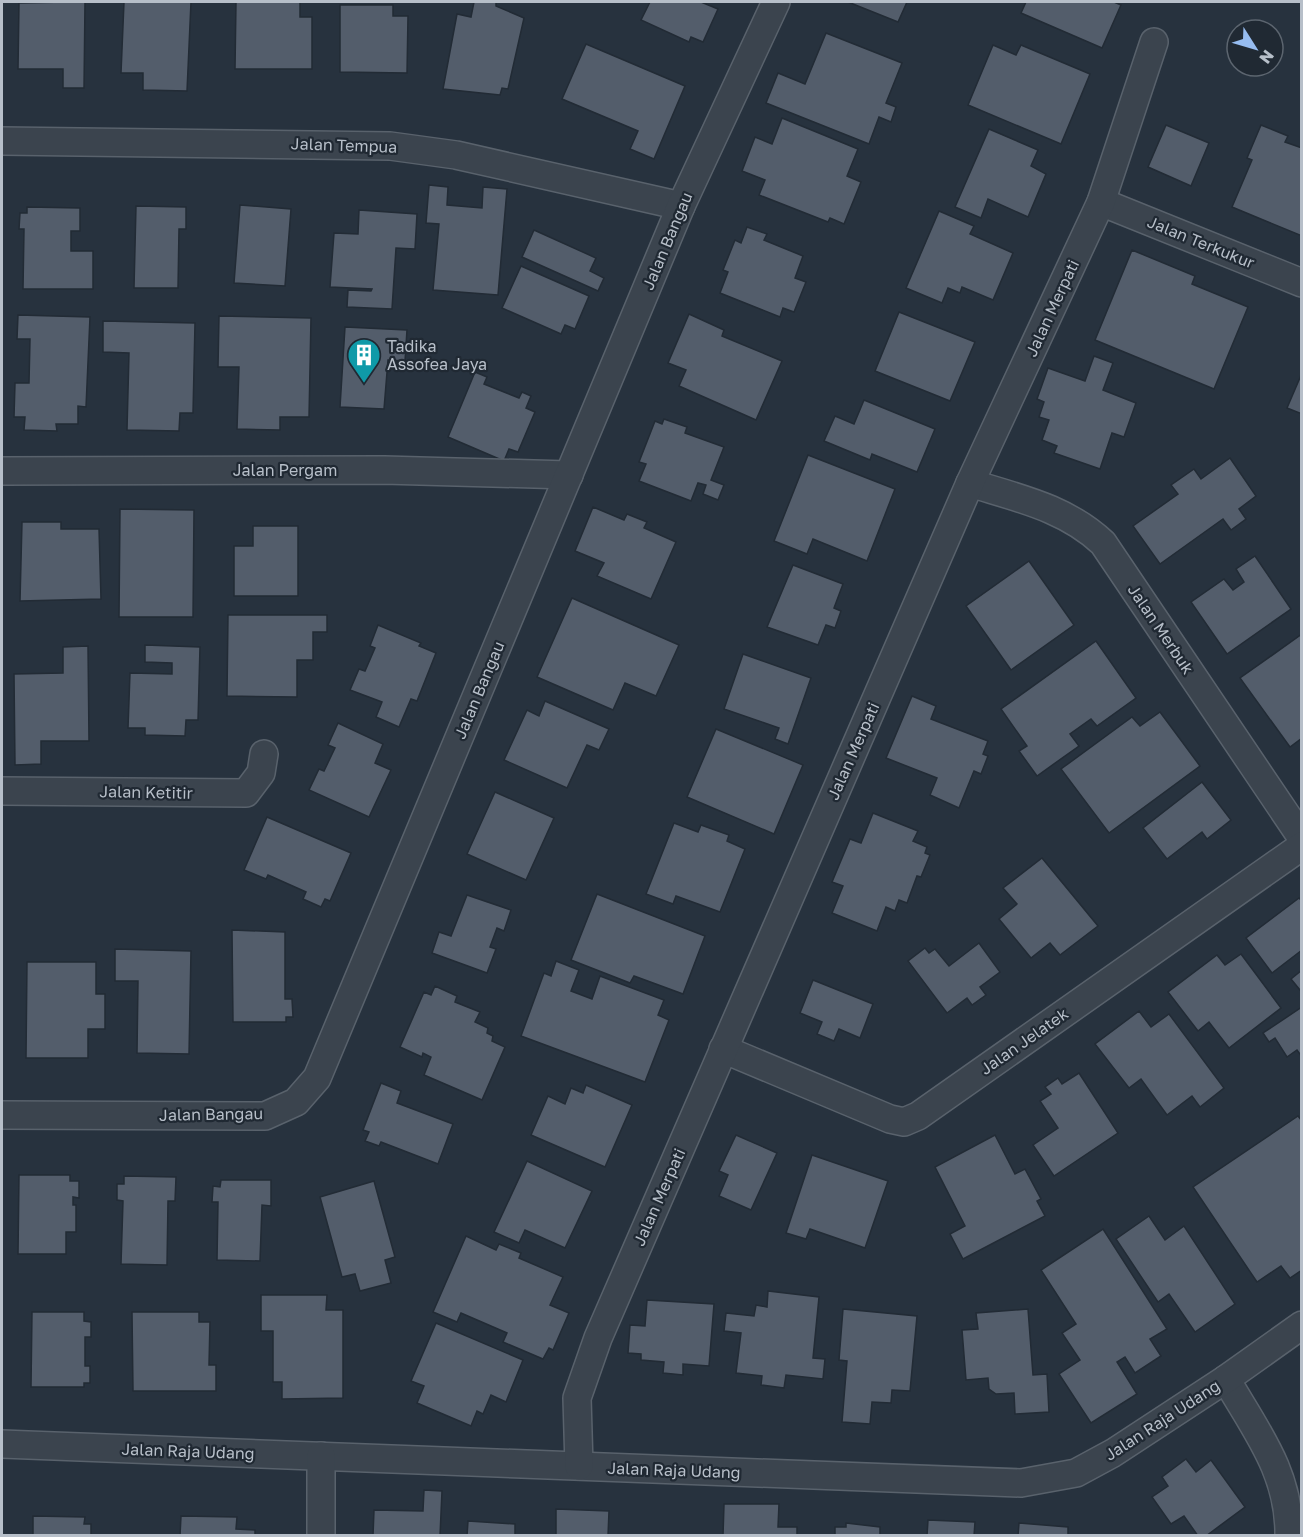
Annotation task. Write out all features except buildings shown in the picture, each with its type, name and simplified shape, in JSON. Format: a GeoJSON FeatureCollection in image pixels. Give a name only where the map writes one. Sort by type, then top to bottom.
{"type":"FeatureCollection","features":[{"type":"Feature","properties":{"kind":"street","name":"Jalan Bangau"},"geometry":{"type":"LineString","coordinates":[[2,1115],[265,1116],[296,1102],[316,1078],[681,206],[777,2]]}},
{"type":"Feature","properties":{"kind":"street","name":"Jalan Merpati"},"geometry":{"type":"LineString","coordinates":[[579,1466],[577,1398],[598,1338],[970,483],[1101,202],[1154,42]]}},
{"type":"Feature","properties":{"kind":"street","name":"Jalan Tempua"},"geometry":{"type":"LineString","coordinates":[[2,141],[390,146],[456,155],[681,206]]}},
{"type":"Feature","properties":{"kind":"street","name":"Jalan Terkukur"},"geometry":{"type":"LineString","coordinates":[[1101,202],[1302,283]]}},
{"type":"Feature","properties":{"kind":"street","name":"Jalan Pergam"},"geometry":{"type":"LineString","coordinates":[[2,471],[384,470],[568,476]]}},
{"type":"Feature","properties":{"kind":"street","name":"Jalan Merbuk"},"geometry":{"type":"LineString","coordinates":[[970,483],[1060,512],[1085,526],[1103,543],[1302,838]]}},
{"type":"Feature","properties":{"kind":"street","name":"Jalan Ketitir"},"geometry":{"type":"LineString","coordinates":[[2,791],[246,793],[261,773],[264,754]]}},
{"type":"Feature","properties":{"kind":"street","name":"Jalan Jelatek"},"geometry":{"type":"LineString","coordinates":[[723,1049],[890,1119],[904,1122],[918,1116],[1302,846]]}},
{"type":"Feature","properties":{"kind":"street","name":"Jalan Raja Udang"},"geometry":{"type":"LineString","coordinates":[[2,1444],[1022,1483],[1076,1473],[1113,1453],[1226,1379],[1302,1325]]}},
{"type":"Feature","properties":{"kind":"street"},"geometry":{"type":"LineString","coordinates":[[1226,1379],[1280,1472],[1289,1515],[1289,1536]]}},
{"type":"Feature","properties":{"kind":"street"},"geometry":{"type":"LineString","coordinates":[[321,1456],[321,1536]]}},
{"type":"Feature","properties":{"kind":"place","name":"Tadika Assofea Jaya"},"geometry":{"type":"Point","coordinates":[364,384]}}]}
